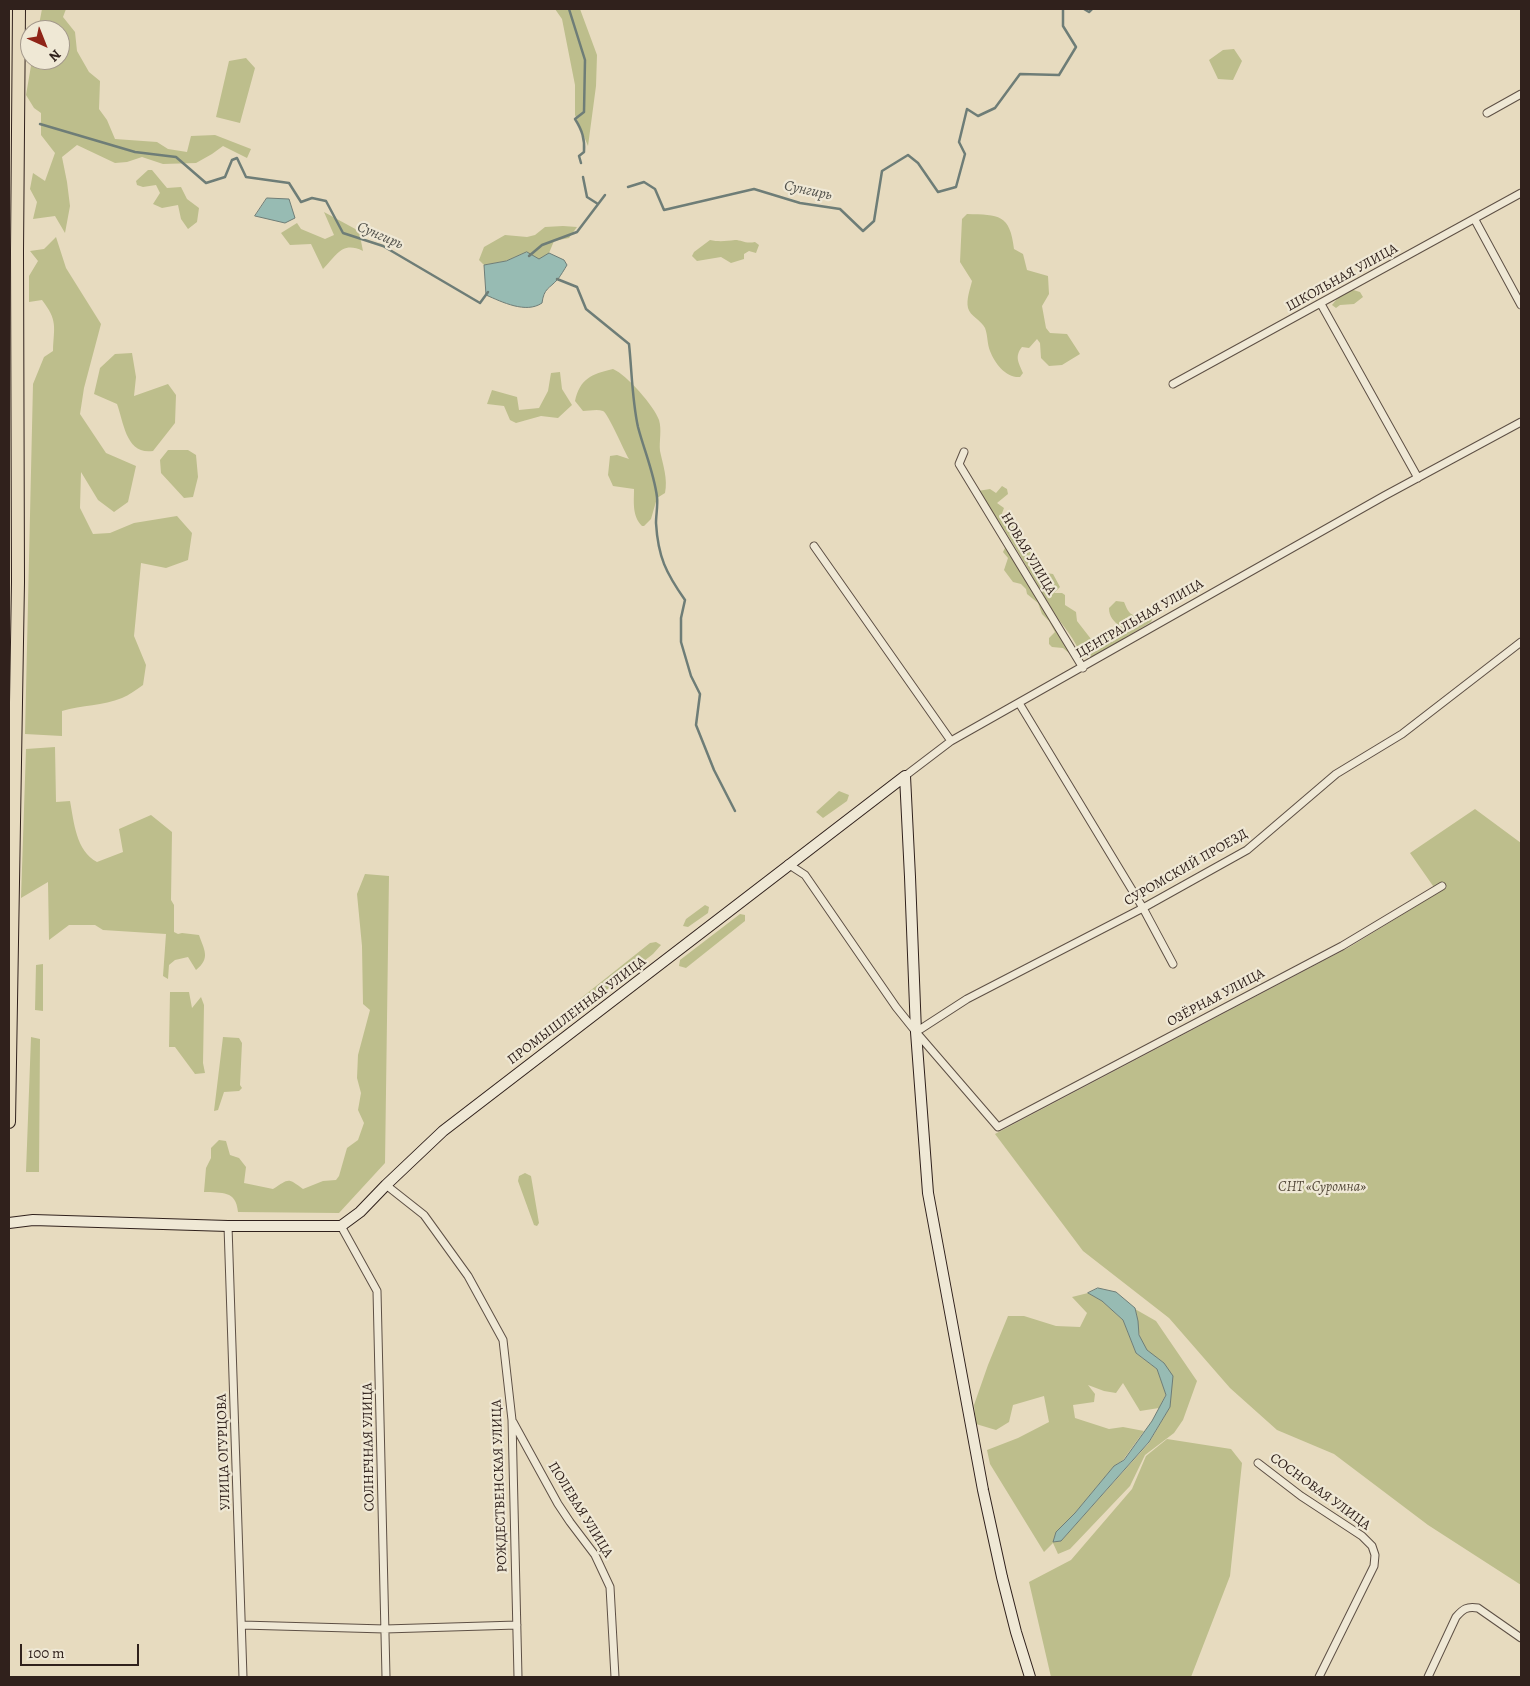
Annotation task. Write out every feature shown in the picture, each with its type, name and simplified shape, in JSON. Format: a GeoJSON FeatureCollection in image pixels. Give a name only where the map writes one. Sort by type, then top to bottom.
{"type":"FeatureCollection","features":[{"type":"Feature","properties":{"kind":"highway"},"geometry":{"type":"LineString","coordinates":[[9,1122],[18,582],[17,251],[19,9]]}},
{"type":"Feature","properties":{"kind":"street"},"geometry":{"type":"LineString","coordinates":[[1487,113],[1521,94]]}},
{"type":"Feature","properties":{"kind":"street","name":"ШКОЛЬНАЯ УЛИЦА"},"geometry":{"type":"LineString","coordinates":[[1174,384],[1521,193]]}},
{"type":"Feature","properties":{"kind":"street"},"geometry":{"type":"LineString","coordinates":[[1475,220],[1521,305]]}},
{"type":"Feature","properties":{"kind":"street"},"geometry":{"type":"LineString","coordinates":[[1321,304],[1418,478]]}},
{"type":"Feature","properties":{"kind":"street","name":"ЦЕНТРАЛЬНАЯ УЛИЦА"},"geometry":{"type":"LineString","coordinates":[[788,864],[951,741],[1521,422]]}},
{"type":"Feature","properties":{"kind":"street","name":"НОВАЯ УЛИЦА"},"geometry":{"type":"LineString","coordinates":[[964,452],[959,464],[1082,668]]}},
{"type":"Feature","properties":{"kind":"street"},"geometry":{"type":"LineString","coordinates":[[814,546],[951,741]]}},
{"type":"Feature","properties":{"kind":"street","name":"СУРОМСКИЙ ПРОЕЗД"},"geometry":{"type":"LineString","coordinates":[[916,1032],[967,999],[1143,908],[1247,850],[1336,774],[1402,734],[1521,642]]}},
{"type":"Feature","properties":{"kind":"street"},"geometry":{"type":"LineString","coordinates":[[1019,703],[1143,908],[1173,964]]}},
{"type":"Feature","properties":{"kind":"street"},"geometry":{"type":"LineString","coordinates":[[905,776],[916,1032],[928,1192],[985,1500],[1004,1586],[1030,1677]]}},
{"type":"Feature","properties":{"kind":"street"},"geometry":{"type":"LineString","coordinates":[[788,864],[805,875],[896,1007],[916,1032]]}},
{"type":"Feature","properties":{"kind":"street","name":"ПРОМЫШЛЕННАЯ УЛИЦА"},"geometry":{"type":"LineString","coordinates":[[341,1226],[360,1212],[443,1131],[700,935],[788,864]]}},
{"type":"Feature","properties":{"kind":"street","name":"ОЗЁРНАЯ УЛИЦА"},"geometry":{"type":"LineString","coordinates":[[916,1032],[998,1127],[1342,946],[1442,886]]}},
{"type":"Feature","properties":{"kind":"street","name":"РОЖДЕСТВЕНСКАЯ УЛИЦА"},"geometry":{"type":"LineString","coordinates":[[386,1185],[424,1215],[468,1276],[503,1340],[512,1420],[518,1677]]}},
{"type":"Feature","properties":{"kind":"street"},"geometry":{"type":"LineString","coordinates":[[9,1223],[33,1220],[228,1226],[341,1226]]}},
{"type":"Feature","properties":{"kind":"street","name":"УЛИЦА ОГУРЦОВА"},"geometry":{"type":"LineString","coordinates":[[228,1226],[243,1677]]}},
{"type":"Feature","properties":{"kind":"street","name":"СОЛНЕЧНАЯ УЛИЦА"},"geometry":{"type":"LineString","coordinates":[[341,1226],[378,1291],[386,1677]]}},
{"type":"Feature","properties":{"kind":"street","name":"ПОЛЕВАЯ УЛИЦА"},"geometry":{"type":"LineString","coordinates":[[512,1420],[562,1510],[596,1555],[610,1587],[615,1677]]}},
{"type":"Feature","properties":{"kind":"street","name":"СОСНОВАЯ УЛИЦА"},"geometry":{"type":"LineString","coordinates":[[1258,1463],[1300,1496],[1362,1536],[1372,1546],[1375,1555],[1374,1566],[1319,1677]]}},
{"type":"Feature","properties":{"kind":"street"},"geometry":{"type":"LineString","coordinates":[[1428,1677],[1456,1617],[1462,1609],[1470,1606],[1478,1608],[1521,1638]]}},
{"type":"Feature","properties":{"kind":"street"},"geometry":{"type":"LineString","coordinates":[[242,1625],[385,1629],[517,1625]]}},
{"type":"Feature","properties":{"kind":"green space"},"geometry":{"type":"Polygon","coordinates":[[[42,9],[66,9],[63,17],[65,20],[40,20],[42,9]]]}},
{"type":"Feature","properties":{"kind":"green space"},"geometry":{"type":"Polygon","coordinates":[[[555,9],[580,9],[597,55],[596,86],[588,146],[575,115],[575,85],[562,19],[555,9]]]}},
{"type":"Feature","properties":{"kind":"green space"},"geometry":{"type":"Polygon","coordinates":[[[70,26],[75,32],[77,51],[89,72],[100,81],[99,109],[107,120],[115,139],[157,142],[168,149],[187,152],[191,136],[215,135],[251,149],[247,158],[223,146],[196,163],[163,164],[142,157],[127,162],[115,163],[77,145],[62,157],[70,206],[65,233],[55,216],[33,219],[37,202],[30,189],[33,173],[45,181],[55,153],[41,135],[41,113],[34,108],[26,95],[30,70],[70,70],[70,26]]]}},
{"type":"Feature","properties":{"kind":"green space"},"geometry":{"type":"Polygon","coordinates":[[[1234,49],[1242,61],[1233,80],[1218,79],[1209,60],[1223,50],[1234,49]]]}},
{"type":"Feature","properties":{"kind":"green space"},"geometry":{"type":"Polygon","coordinates":[[[246,58],[255,68],[240,123],[216,117],[229,61],[246,58]]]}},
{"type":"Feature","properties":{"kind":"green space"},"geometry":{"type":"Polygon","coordinates":[[[148,170],[152,170],[167,188],[181,187],[187,199],[199,208],[197,222],[188,229],[181,219],[178,205],[162,208],[153,204],[160,193],[156,185],[143,187],[137,185],[136,181],[148,170]]]}},
{"type":"Feature","properties":{"kind":"green space"},"geometry":{"type":"Polygon","coordinates":[[[324,212],[359,231],[363,251],[350,248],[340,251],[323,269],[311,244],[290,245],[281,233],[297,223],[301,229],[325,239],[334,235],[324,212]]]}},
{"type":"Feature","properties":{"kind":"green space"},"geometry":{"type":"Polygon","coordinates":[[[967,214],[995,216],[1006,223],[1012,237],[1014,249],[1023,254],[1027,270],[1048,276],[1049,294],[1042,306],[1046,328],[1050,333],[1067,334],[1080,354],[1062,365],[1049,366],[1041,358],[1040,343],[1037,339],[1029,348],[1022,347],[1018,354],[1018,360],[1023,373],[1020,377],[1006,373],[998,365],[989,348],[985,328],[968,308],[972,281],[960,262],[962,219],[967,214]]]}},
{"type":"Feature","properties":{"kind":"green space"},"geometry":{"type":"Polygon","coordinates":[[[545,227],[577,227],[569,238],[554,241],[549,253],[539,260],[527,252],[506,261],[484,265],[479,260],[484,247],[505,235],[527,237],[535,235],[545,227]]]}},
{"type":"Feature","properties":{"kind":"green space"},"geometry":{"type":"Polygon","coordinates":[[[56,237],[66,268],[101,324],[84,388],[80,414],[106,453],[136,466],[128,502],[114,512],[98,500],[81,472],[80,508],[93,534],[110,533],[134,523],[177,516],[192,533],[188,560],[166,568],[141,563],[134,636],[146,665],[143,685],[115,701],[62,711],[62,736],[25,734],[33,384],[44,357],[53,351],[54,329],[51,313],[42,300],[29,302],[29,276],[38,261],[30,251],[44,249],[56,237]]]}},
{"type":"Feature","properties":{"kind":"green space"},"geometry":{"type":"Polygon","coordinates":[[[710,240],[737,240],[749,243],[755,242],[759,245],[756,253],[749,251],[744,254],[744,259],[731,263],[721,257],[697,261],[692,256],[694,252],[710,240]]]}},
{"type":"Feature","properties":{"kind":"green space"},"geometry":{"type":"Polygon","coordinates":[[[1350,289],[1360,292],[1363,297],[1354,304],[1340,305],[1336,308],[1332,305],[1340,295],[1350,289]]]}},
{"type":"Feature","properties":{"kind":"green space"},"geometry":{"type":"Polygon","coordinates":[[[132,353],[136,377],[134,396],[168,384],[176,395],[175,423],[153,451],[144,451],[137,448],[124,428],[117,404],[94,394],[100,368],[115,354],[132,353]]]}},
{"type":"Feature","properties":{"kind":"green space"},"geometry":{"type":"Polygon","coordinates":[[[613,369],[619,372],[652,407],[660,424],[660,451],[666,477],[666,488],[665,493],[657,498],[651,519],[644,526],[639,522],[635,513],[634,489],[613,486],[608,475],[610,456],[617,455],[629,459],[608,418],[603,411],[583,411],[575,401],[583,383],[598,373],[613,369]]]}},
{"type":"Feature","properties":{"kind":"green space"},"geometry":{"type":"Polygon","coordinates":[[[560,372],[562,389],[572,405],[558,418],[541,416],[516,423],[510,420],[504,406],[487,404],[492,390],[517,397],[519,410],[539,408],[548,391],[551,373],[560,372]]]}},
{"type":"Feature","properties":{"kind":"green space"},"geometry":{"type":"Polygon","coordinates":[[[168,450],[188,450],[196,455],[198,477],[193,497],[184,498],[161,473],[160,460],[168,450]]]}},
{"type":"Feature","properties":{"kind":"green space"},"geometry":{"type":"Polygon","coordinates":[[[1002,486],[1007,489],[1008,494],[997,503],[1004,508],[1001,516],[1015,528],[1016,534],[1022,541],[1021,546],[1030,552],[1038,567],[1047,573],[1053,574],[1060,587],[1054,593],[1065,595],[1065,605],[1076,612],[1077,621],[1091,639],[1110,630],[1119,631],[1120,627],[1112,619],[1109,611],[1109,608],[1116,601],[1124,602],[1130,613],[1143,618],[1151,611],[1156,611],[1151,622],[1093,657],[1081,657],[1073,639],[1053,611],[1008,535],[978,491],[990,489],[996,493],[1002,486]]]}},
{"type":"Feature","properties":{"kind":"green space"},"geometry":{"type":"Polygon","coordinates":[[[1007,547],[1073,654],[1070,654],[1063,648],[1052,647],[1049,644],[1049,638],[1055,632],[1049,621],[1042,614],[1038,603],[1027,594],[1026,589],[1021,584],[1013,582],[1004,570],[1008,558],[1003,552],[1007,547]]]}},
{"type":"Feature","properties":{"kind":"green space"},"geometry":{"type":"Polygon","coordinates":[[[55,747],[56,802],[70,801],[77,835],[84,851],[90,857],[97,862],[123,852],[119,829],[151,815],[172,832],[171,900],[174,905],[174,932],[178,934],[199,935],[205,958],[201,966],[196,970],[188,957],[175,960],[169,965],[168,979],[163,976],[166,934],[103,930],[95,925],[69,925],[49,940],[48,882],[21,898],[26,749],[55,747]]]}},
{"type":"Feature","properties":{"kind":"green space"},"geometry":{"type":"Polygon","coordinates":[[[839,791],[849,795],[847,801],[823,818],[816,812],[839,791]]]}},
{"type":"Feature","properties":{"kind":"green space","name":"СНТ «Суромна»"},"geometry":{"type":"Polygon","coordinates":[[[1475,809],[1521,843],[1521,1585],[1428,1525],[1334,1454],[1277,1430],[1230,1388],[1169,1318],[1083,1251],[995,1134],[1348,948],[1438,893],[1410,853],[1475,809]]]}},
{"type":"Feature","properties":{"kind":"green space"},"geometry":{"type":"Polygon","coordinates":[[[365,874],[389,876],[385,1163],[339,1213],[238,1212],[237,1205],[231,1196],[222,1193],[204,1192],[206,1168],[211,1158],[211,1148],[219,1140],[226,1141],[230,1155],[239,1158],[246,1167],[244,1183],[273,1189],[282,1183],[291,1181],[303,1189],[323,1181],[336,1180],[339,1176],[347,1148],[358,1140],[364,1123],[358,1110],[361,1093],[357,1078],[358,1055],[370,1010],[363,1004],[362,946],[357,894],[365,874]]]}},
{"type":"Feature","properties":{"kind":"green space"},"geometry":{"type":"Polygon","coordinates":[[[705,905],[709,907],[708,913],[688,927],[683,926],[686,919],[705,905]]]}},
{"type":"Feature","properties":{"kind":"green space"},"geometry":{"type":"Polygon","coordinates":[[[740,914],[745,915],[745,921],[686,968],[679,966],[680,960],[740,914]]]}},
{"type":"Feature","properties":{"kind":"green space"},"geometry":{"type":"Polygon","coordinates":[[[656,942],[661,945],[653,954],[580,1011],[575,1007],[576,1002],[650,943],[656,942]]]}},
{"type":"Feature","properties":{"kind":"green space"},"geometry":{"type":"Polygon","coordinates":[[[43,964],[43,1011],[35,1010],[36,965],[43,964]]]}},
{"type":"Feature","properties":{"kind":"green space"},"geometry":{"type":"Polygon","coordinates":[[[170,992],[189,992],[192,1008],[201,997],[204,1005],[203,1063],[205,1073],[195,1074],[175,1047],[169,1047],[170,992]]]}},
{"type":"Feature","properties":{"kind":"green space"},"geometry":{"type":"Polygon","coordinates":[[[31,1037],[40,1039],[39,1172],[26,1172],[31,1037]]]}},
{"type":"Feature","properties":{"kind":"green space"},"geometry":{"type":"Polygon","coordinates":[[[223,1037],[239,1038],[242,1043],[240,1085],[242,1088],[239,1091],[224,1092],[218,1110],[214,1111],[223,1037]]]}},
{"type":"Feature","properties":{"kind":"green space"},"geometry":{"type":"Polygon","coordinates":[[[525,1173],[531,1176],[539,1223],[537,1226],[534,1225],[518,1181],[519,1176],[525,1173]]]}},
{"type":"Feature","properties":{"kind":"green space"},"geometry":{"type":"Polygon","coordinates":[[[1088,1293],[1102,1301],[1123,1320],[1136,1353],[1157,1369],[1166,1394],[1159,1408],[1140,1411],[1123,1383],[1116,1393],[1088,1385],[1095,1394],[1094,1402],[1073,1405],[1075,1418],[1109,1429],[1123,1427],[1144,1431],[1123,1460],[1114,1466],[1075,1513],[1056,1532],[1054,1542],[1061,1541],[1149,1443],[1170,1407],[1164,1363],[1147,1351],[1144,1346],[1140,1336],[1135,1309],[1156,1321],[1197,1381],[1183,1420],[1174,1433],[1145,1455],[1130,1486],[1070,1549],[1058,1554],[1053,1543],[1044,1552],[990,1464],[987,1450],[1018,1438],[1049,1422],[1044,1396],[1013,1405],[1009,1422],[996,1430],[976,1424],[974,1405],[1008,1316],[1024,1316],[1056,1326],[1080,1327],[1087,1313],[1072,1297],[1088,1293]]]}},
{"type":"Feature","properties":{"kind":"green space"},"geometry":{"type":"Polygon","coordinates":[[[1167,1439],[1231,1449],[1242,1463],[1230,1576],[1191,1677],[1051,1677],[1029,1582],[1071,1560],[1132,1489],[1146,1456],[1167,1439]]]}},
{"type":"Feature","properties":{"kind":"water"},"geometry":{"type":"Polygon","coordinates":[[[267,198],[289,199],[295,218],[285,223],[255,216],[267,198]]]}},
{"type":"Feature","properties":{"kind":"water"},"geometry":{"type":"Polygon","coordinates":[[[527,252],[539,259],[549,253],[564,260],[567,265],[558,279],[546,291],[542,303],[529,307],[514,306],[486,295],[484,265],[506,261],[527,252]]]}},
{"type":"Feature","properties":{"kind":"water"},"geometry":{"type":"Polygon","coordinates":[[[1098,1288],[1116,1292],[1135,1308],[1139,1335],[1147,1350],[1164,1363],[1173,1376],[1170,1407],[1149,1442],[1061,1541],[1053,1542],[1056,1532],[1075,1513],[1114,1466],[1124,1460],[1152,1421],[1166,1395],[1157,1369],[1136,1353],[1123,1320],[1102,1301],[1088,1293],[1098,1288]]]}},
{"type":"Feature","properties":{"kind":"waterway"},"geometry":{"type":"LineString","coordinates":[[569,9],[585,60],[584,112],[575,119],[583,139],[584,152],[579,156],[581,163]]}},
{"type":"Feature","properties":{"kind":"waterway","name":"Сунгирь"},"geometry":{"type":"LineString","coordinates":[[628,187],[644,182],[655,189],[664,210],[754,189],[800,203],[840,209],[863,231],[874,221],[882,171],[908,155],[918,163],[938,192],[956,187],[965,154],[959,142],[967,109],[978,116],[995,108],[1020,74],[1059,75],[1076,47],[1063,26],[1063,9]]}},
{"type":"Feature","properties":{"kind":"waterway","name":"Сунгирь"},"geometry":{"type":"LineString","coordinates":[[1084,9],[1089,12],[1092,9]]}},
{"type":"Feature","properties":{"kind":"waterway","name":"Сунгирь"},"geometry":{"type":"LineString","coordinates":[[40,124],[135,152],[176,157],[206,183],[225,177],[232,160],[237,158],[246,177],[289,183],[301,202],[312,198],[326,201],[343,233],[383,246],[480,303],[488,292]]}},
{"type":"Feature","properties":{"kind":"waterway"},"geometry":{"type":"LineString","coordinates":[[583,177],[587,197],[598,204]]}},
{"type":"Feature","properties":{"kind":"waterway","name":"Сунгирь"},"geometry":{"type":"LineString","coordinates":[[529,256],[542,245],[577,232],[605,195]]}},
{"type":"Feature","properties":{"kind":"waterway"},"geometry":{"type":"LineString","coordinates":[[557,279],[577,287],[586,309],[629,344],[636,417],[654,479],[657,497],[656,523],[659,546],[668,573],[685,600],[681,618],[681,642],[691,676],[700,694],[696,725],[714,770],[735,811]]}}]}
